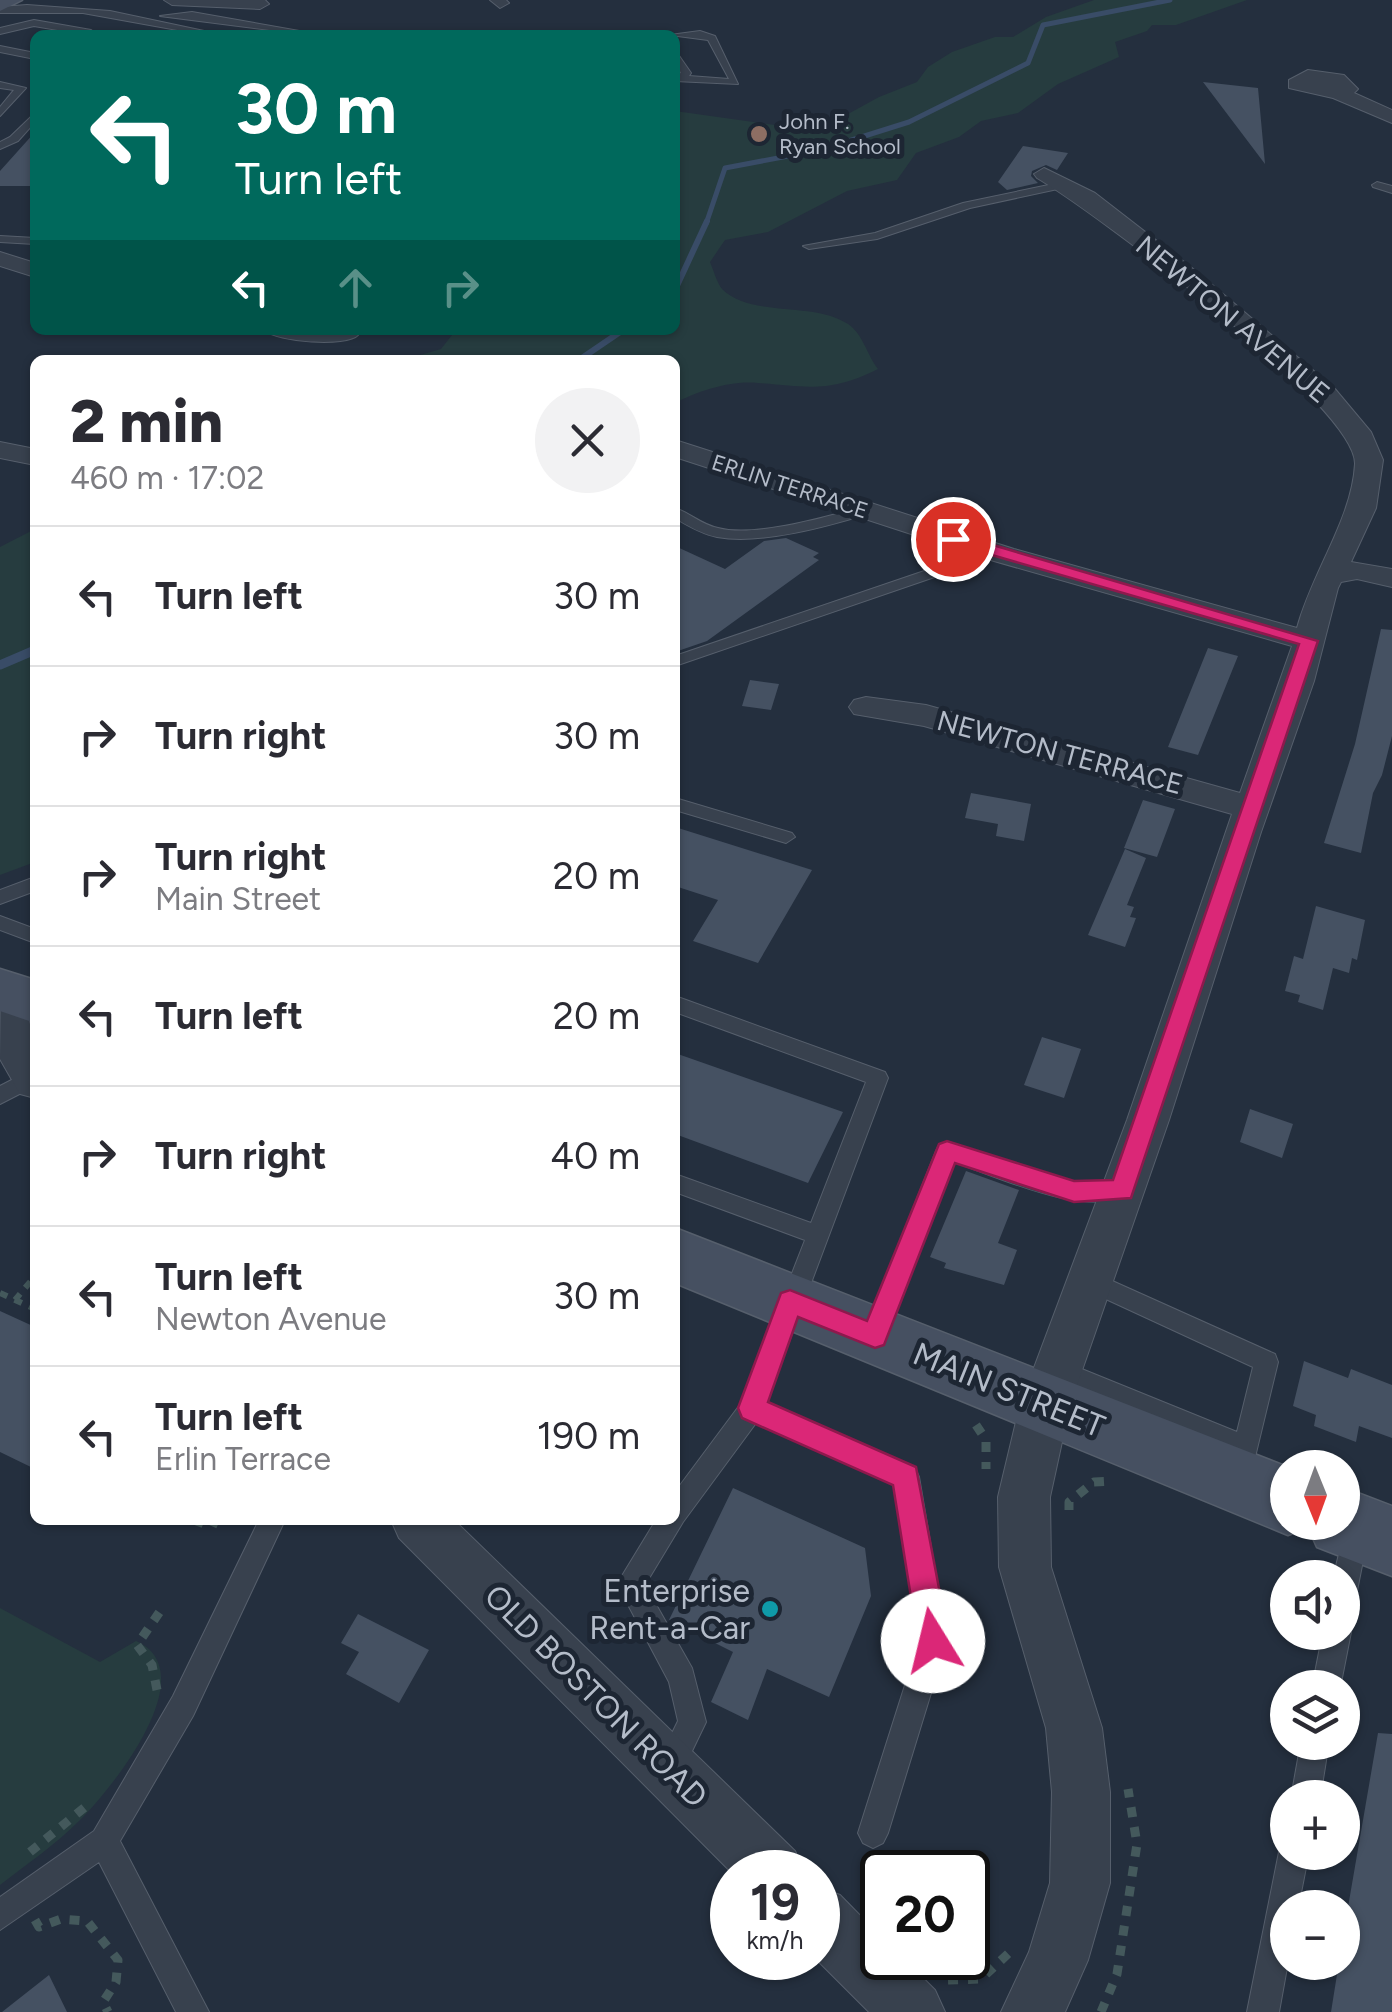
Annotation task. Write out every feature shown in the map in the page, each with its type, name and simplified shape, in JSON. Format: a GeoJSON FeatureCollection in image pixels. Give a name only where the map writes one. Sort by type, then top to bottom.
{"type":"FeatureCollection","features":[{"type":"Feature","properties":{"kind":"main road"},"geometry":{"type":"LineString","coordinates":[[0,11],[10,0]]}},
{"type":"Feature","properties":{"kind":"main road"},"geometry":{"type":"LineString","coordinates":[[0,989],[30,1000]]}},
{"type":"Feature","properties":{"kind":"main road","name":"MAIN STREET"},"geometry":{"type":"LineString","coordinates":[[680,1257],[961,1371],[1051,1388],[1257,1477]]}},
{"type":"Feature","properties":{"kind":"street"},"geometry":{"type":"LineString","coordinates":[[172,0],[260,4]]}},
{"type":"Feature","properties":{"kind":"street"},"geometry":{"type":"LineString","coordinates":[[1337,93],[1392,117]]}},
{"type":"Feature","properties":{"kind":"street","name":"NEWTON AVENUE"},"geometry":{"type":"LineString","coordinates":[[1033,2012],[1057,1960],[1080,1883],[1081,1792],[1074,1728],[1025,1567],[1024,1497],[1051,1388],[1309,641],[1323,588],[1362,508],[1369,460],[1361,438],[1326,395],[1189,277],[1086,198],[1053,179]]}},
{"type":"Feature","properties":{"kind":"street"},"geometry":{"type":"LineString","coordinates":[[0,258],[30,268]]}},
{"type":"Feature","properties":{"kind":"street"},"geometry":{"type":"LineString","coordinates":[[334,335],[346,336]]}},
{"type":"Feature","properties":{"kind":"street"},"geometry":{"type":"LineString","coordinates":[[0,450],[30,456]]}},
{"type":"Feature","properties":{"kind":"street","name":"ERLIN TERRACE"},"geometry":{"type":"LineString","coordinates":[[680,454],[977,546],[1309,641]]}},
{"type":"Feature","properties":{"kind":"street"},"geometry":{"type":"LineString","coordinates":[[1333,574],[1357,570],[1392,578]]}},
{"type":"Feature","properties":{"kind":"street","name":"NEWTON TERRACE"},"geometry":{"type":"LineString","coordinates":[[866,708],[926,716],[1252,808]]}},
{"type":"Feature","properties":{"kind":"street"},"geometry":{"type":"LineString","coordinates":[[0,989],[22,1086]]}},
{"type":"Feature","properties":{"kind":"street","name":"OLD BOSTON ROAD"},"geometry":{"type":"LineString","coordinates":[[422,1525],[752,1850]]}},
{"type":"Feature","properties":{"kind":"street"},"geometry":{"type":"LineString","coordinates":[[840,1938],[910,2009]]}},
{"type":"Feature","properties":{"kind":"lane"},"geometry":{"type":"LineString","coordinates":[[0,11],[52,8],[137,18],[194,30]]}},
{"type":"Feature","properties":{"kind":"lane"},"geometry":{"type":"LineString","coordinates":[[0,11],[53,15],[116,28]]}},
{"type":"Feature","properties":{"kind":"lane"},"geometry":{"type":"LineString","coordinates":[[137,18],[192,15],[279,30]]}},
{"type":"Feature","properties":{"kind":"lane"},"geometry":{"type":"LineString","coordinates":[[208,30],[227,20]]}},
{"type":"Feature","properties":{"kind":"lane"},"geometry":{"type":"LineString","coordinates":[[0,32],[34,23],[76,30]]}},
{"type":"Feature","properties":{"kind":"lane"},"geometry":{"type":"LineString","coordinates":[[54,30],[62,27]]}},
{"type":"Feature","properties":{"kind":"lane"},"geometry":{"type":"LineString","coordinates":[[680,35],[712,38],[735,82],[680,79]]}},
{"type":"Feature","properties":{"kind":"lane"},"geometry":{"type":"LineString","coordinates":[[2,53],[20,44]]}},
{"type":"Feature","properties":{"kind":"lane"},"geometry":{"type":"LineString","coordinates":[[2,53],[30,64]]}},
{"type":"Feature","properties":{"kind":"lane"},"geometry":{"type":"LineString","coordinates":[[0,72],[30,79]]}},
{"type":"Feature","properties":{"kind":"lane"},"geometry":{"type":"LineString","coordinates":[[0,85],[22,88],[0,113]]}},
{"type":"Feature","properties":{"kind":"lane"},"geometry":{"type":"LineString","coordinates":[[0,146],[14,139],[30,121]]}},
{"type":"Feature","properties":{"kind":"lane"},"geometry":{"type":"LineString","coordinates":[[809,246],[877,236],[1053,179]]}},
{"type":"Feature","properties":{"kind":"lane"},"geometry":{"type":"LineString","coordinates":[[1377,185],[1392,190]]}},
{"type":"Feature","properties":{"kind":"lane"},"geometry":{"type":"LineString","coordinates":[[0,239],[30,241]]}},
{"type":"Feature","properties":{"kind":"lane"},"geometry":{"type":"LineString","coordinates":[[680,514],[717,533],[749,533],[832,520],[866,510]]}},
{"type":"Feature","properties":{"kind":"lane"},"geometry":{"type":"LineString","coordinates":[[680,659],[947,568],[977,546]]}},
{"type":"Feature","properties":{"kind":"lane"},"geometry":{"type":"LineString","coordinates":[[680,805],[786,837]]}},
{"type":"Feature","properties":{"kind":"lane"},"geometry":{"type":"LineString","coordinates":[[0,897],[30,886]]}},
{"type":"Feature","properties":{"kind":"lane"},"geometry":{"type":"LineString","coordinates":[[0,922],[30,934]]}},
{"type":"Feature","properties":{"kind":"lane"},"geometry":{"type":"LineString","coordinates":[[680,1006],[878,1078],[752,1408],[680,1506]]}},
{"type":"Feature","properties":{"kind":"lane"},"geometry":{"type":"LineString","coordinates":[[875,1336],[947,1151],[1074,1192],[1122,1190]]}},
{"type":"Feature","properties":{"kind":"lane"},"geometry":{"type":"LineString","coordinates":[[680,1185],[817,1234]]}},
{"type":"Feature","properties":{"kind":"lane"},"geometry":{"type":"LineString","coordinates":[[1090,1281],[1266,1362],[1257,1477]]}},
{"type":"Feature","properties":{"kind":"lane"},"geometry":{"type":"LineString","coordinates":[[752,1408],[906,1477],[933,1641],[873,1832]]}},
{"type":"Feature","properties":{"kind":"lane"},"geometry":{"type":"LineString","coordinates":[[0,1915],[104,1841],[183,1706],[270,1525]]}},
{"type":"Feature","properties":{"kind":"lane"},"geometry":{"type":"LineString","coordinates":[[668,1525],[630,1584],[682,1678],[692,1722],[669,1767]]}},
{"type":"Feature","properties":{"kind":"lane"},"geometry":{"type":"LineString","coordinates":[[1355,1560],[1364,1530]]}},
{"type":"Feature","properties":{"kind":"lane"},"geometry":{"type":"LineString","coordinates":[[104,1841],[193,2012]]}},
{"type":"Feature","properties":{"kind":"lane"},"geometry":{"type":"LineString","coordinates":[[1264,2012],[1291,1870]]}},
{"type":"Feature","properties":{"kind":"path"},"geometry":{"type":"LineString","coordinates":[[15,1300],[30,1282]]}},
{"type":"Feature","properties":{"kind":"path"},"geometry":{"type":"LineString","coordinates":[[0,1293],[30,1307]]}},
{"type":"Feature","properties":{"kind":"path"},"geometry":{"type":"LineString","coordinates":[[961,1371],[952,1404],[967,1413],[986,1440],[986,1479]]}},
{"type":"Feature","properties":{"kind":"path"},"geometry":{"type":"LineString","coordinates":[[910,2009],[930,1981],[981,1979],[1016,1946]]}},
{"type":"Feature","properties":{"kind":"green space"},"geometry":{"type":"Polygon","coordinates":[[[1094,0],[1247,0],[1176,25],[1152,25],[1147,31],[1115,42],[1119,57],[1058,84],[1018,113],[981,121],[959,137],[916,153],[897,180],[847,191],[768,232],[725,240],[710,262],[722,289],[749,303],[818,313],[848,324],[878,369],[832,385],[726,385],[680,401],[680,355],[420,355],[441,349],[452,335],[680,335],[680,112],[782,126],[828,125],[879,97],[917,82],[928,67],[952,52],[995,37],[1013,37],[1046,17],[1094,0]]]}},
{"type":"Feature","properties":{"kind":"green space"},"geometry":{"type":"Polygon","coordinates":[[[30,532],[30,864],[0,875],[0,547],[30,532]]]}},
{"type":"Feature","properties":{"kind":"green space"},"geometry":{"type":"Polygon","coordinates":[[[0,1608],[100,1662],[136,1641],[155,1656],[161,1678],[146,1731],[94,1806],[0,1885],[0,1608]]]}},
{"type":"Feature","properties":{"kind":"building"},"geometry":{"type":"Polygon","coordinates":[[[1203,82],[1258,88],[1265,164],[1203,82]]]}},
{"type":"Feature","properties":{"kind":"building"},"geometry":{"type":"Polygon","coordinates":[[[30,138],[30,186],[0,186],[0,171],[30,138]]]}},
{"type":"Feature","properties":{"kind":"building"},"geometry":{"type":"Polygon","coordinates":[[[1023,146],[1068,153],[1057,170],[1046,165],[1032,171],[1031,176],[1038,183],[1007,190],[998,182],[1023,146]]]}},
{"type":"Feature","properties":{"kind":"building"},"geometry":{"type":"Polygon","coordinates":[[[786,538],[819,553],[813,557],[819,560],[707,641],[680,650],[680,548],[725,569],[764,541],[786,538]]]}},
{"type":"Feature","properties":{"kind":"building"},"geometry":{"type":"Polygon","coordinates":[[[1381,629],[1392,630],[1392,736],[1373,793],[1361,853],[1324,843],[1355,744],[1381,629]]]}},
{"type":"Feature","properties":{"kind":"building"},"geometry":{"type":"Polygon","coordinates":[[[1208,648],[1238,656],[1198,755],[1168,747],[1208,648]]]}},
{"type":"Feature","properties":{"kind":"building"},"geometry":{"type":"Polygon","coordinates":[[[750,680],[779,684],[771,710],[742,706],[750,680]]]}},
{"type":"Feature","properties":{"kind":"building"},"geometry":{"type":"Polygon","coordinates":[[[971,793],[1031,804],[1024,841],[996,836],[998,824],[965,818],[971,793]]]}},
{"type":"Feature","properties":{"kind":"building"},"geometry":{"type":"Polygon","coordinates":[[[1143,800],[1175,809],[1157,857],[1124,848],[1143,800]]]}},
{"type":"Feature","properties":{"kind":"building"},"geometry":{"type":"Polygon","coordinates":[[[680,829],[812,870],[758,963],[693,941],[718,900],[680,888],[680,829]]]}},
{"type":"Feature","properties":{"kind":"building"},"geometry":{"type":"Polygon","coordinates":[[[1125,849],[1146,858],[1127,905],[1134,907],[1130,917],[1136,918],[1125,947],[1088,935],[1125,849]]]}},
{"type":"Feature","properties":{"kind":"building"},"geometry":{"type":"Polygon","coordinates":[[[1316,906],[1365,920],[1357,960],[1352,958],[1349,973],[1333,968],[1323,1010],[1298,1002],[1300,995],[1285,991],[1294,956],[1303,959],[1316,906]]]}},
{"type":"Feature","properties":{"kind":"building"},"geometry":{"type":"Polygon","coordinates":[[[1042,1037],[1081,1049],[1064,1098],[1024,1085],[1042,1037]]]}},
{"type":"Feature","properties":{"kind":"building"},"geometry":{"type":"Polygon","coordinates":[[[680,1055],[843,1112],[808,1183],[680,1136],[680,1055]]]}},
{"type":"Feature","properties":{"kind":"building"},"geometry":{"type":"Polygon","coordinates":[[[1250,1109],[1293,1124],[1282,1158],[1240,1142],[1250,1109]]]}},
{"type":"Feature","properties":{"kind":"building"},"geometry":{"type":"Polygon","coordinates":[[[966,1171],[1019,1190],[998,1243],[1017,1250],[1004,1285],[944,1268],[946,1263],[930,1257],[966,1171]]]}},
{"type":"Feature","properties":{"kind":"building"},"geometry":{"type":"Polygon","coordinates":[[[0,1311],[30,1325],[30,1467],[0,1452],[0,1311]]]}},
{"type":"Feature","properties":{"kind":"building"},"geometry":{"type":"Polygon","coordinates":[[[1304,1361],[1348,1378],[1351,1369],[1392,1385],[1392,1438],[1359,1426],[1356,1442],[1314,1426],[1316,1415],[1293,1406],[1304,1361]]]}},
{"type":"Feature","properties":{"kind":"building","name":"Enterprise Rent-a-Car"},"geometry":{"type":"Polygon","coordinates":[[[733,1488],[865,1548],[871,1596],[829,1697],[767,1669],[748,1720],[711,1702],[733,1652],[669,1620],[733,1488]]]}},
{"type":"Feature","properties":{"kind":"building"},"geometry":{"type":"Polygon","coordinates":[[[358,1614],[429,1650],[399,1703],[346,1674],[359,1652],[341,1643],[358,1614]]]}},
{"type":"Feature","properties":{"kind":"building"},"geometry":{"type":"Polygon","coordinates":[[[1378,1733],[1392,1734],[1392,2012],[1331,2012],[1336,1980],[1360,1980],[1360,1890],[1351,1890],[1354,1870],[1360,1870],[1360,1838],[1378,1733]]]}},
{"type":"Feature","properties":{"kind":"building"},"geometry":{"type":"Polygon","coordinates":[[[49,1975],[67,2012],[2,2012],[49,1975]]]}},
{"type":"Feature","properties":{"kind":"waterway"},"geometry":{"type":"LineString","coordinates":[[706,224],[725,168],[820,150],[909,122],[1028,63],[1043,25],[1170,0]]}},
{"type":"Feature","properties":{"kind":"waterway"},"geometry":{"type":"LineString","coordinates":[[680,279],[707,221]]}},
{"type":"Feature","properties":{"kind":"waterway"},"geometry":{"type":"LineString","coordinates":[[586,355],[616,335]]}},
{"type":"Feature","properties":{"kind":"waterway"},"geometry":{"type":"LineString","coordinates":[[0,665],[30,652]]}},
{"type":"Feature","properties":{"kind":"place","name":"John F. Ryan School"},"geometry":{"type":"Point","coordinates":[759,134]}},
{"type":"Feature","properties":{"kind":"place","name":"Enterprise Rent-a-Car"},"geometry":{"type":"Point","coordinates":[770,1609]}},
{"type":"Feature","properties":{"kind":"route"},"geometry":{"type":"LineString","coordinates":[[933,1641],[906,1477],[752,1408],[790,1302],[875,1336],[947,1151],[1074,1192],[1122,1190],[1309,641],[953,539]]}}]}
